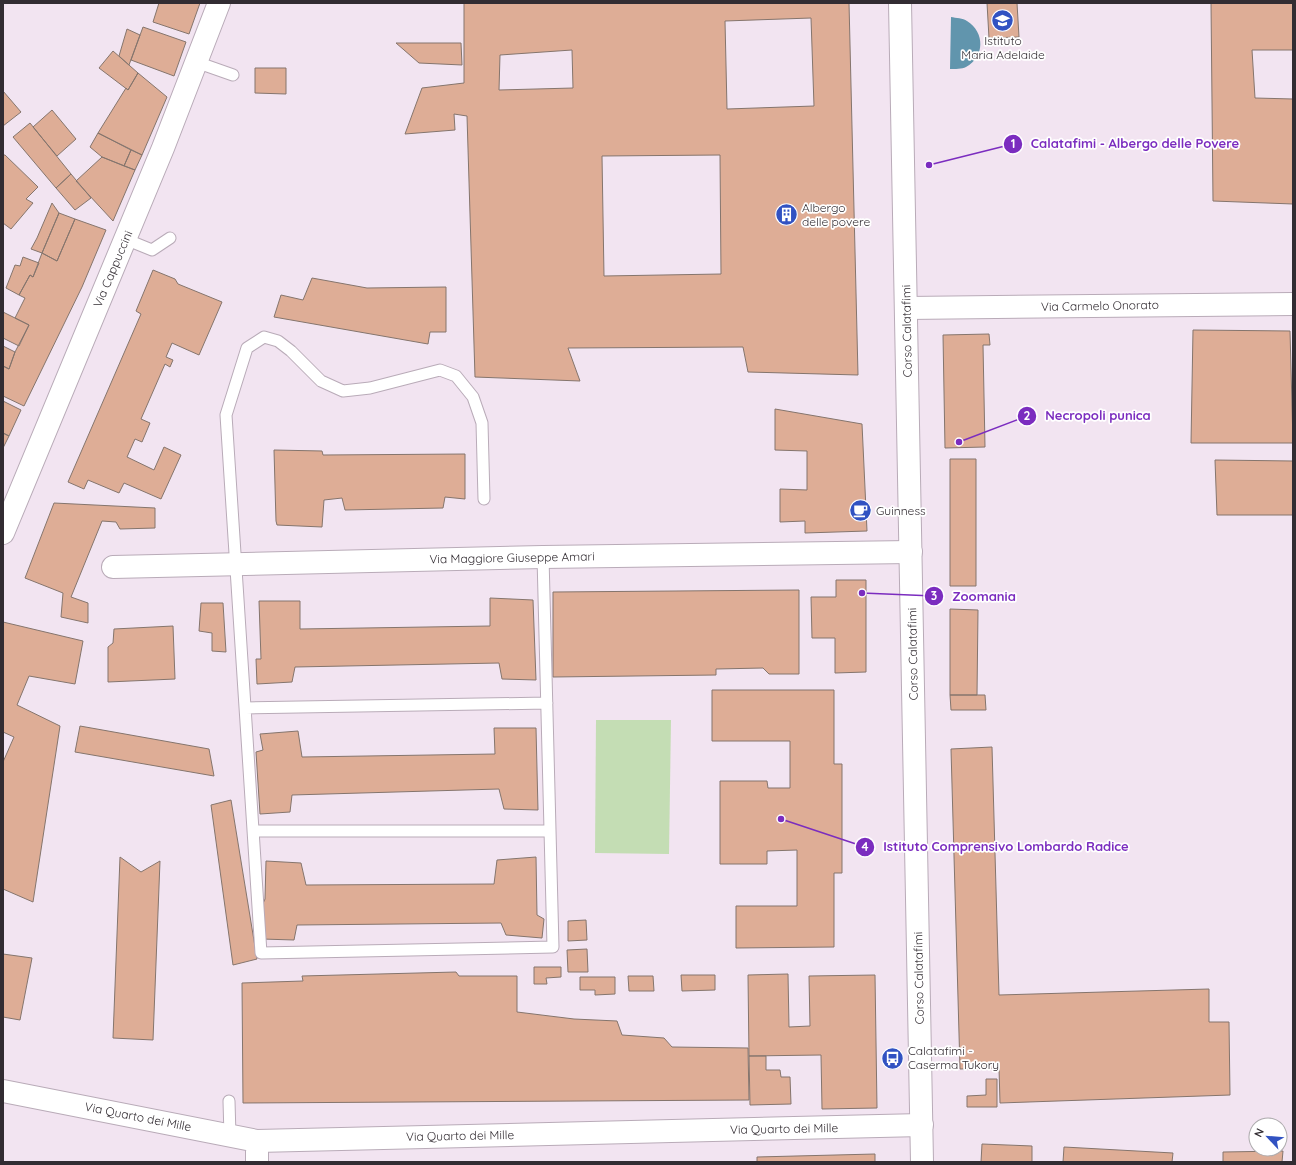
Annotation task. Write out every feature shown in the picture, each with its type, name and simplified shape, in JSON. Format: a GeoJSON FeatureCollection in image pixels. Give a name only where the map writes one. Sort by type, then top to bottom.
{"type":"FeatureCollection","features":[{"type":"Feature","properties":{"kind":"street","name":"Via Cappuccini"},"geometry":{"type":"LineString","coordinates":[[3,533],[163,148],[219,3]]}},
{"type":"Feature","properties":{"kind":"street","name":"Corso Calatafimi"},"geometry":{"type":"LineString","coordinates":[[900,3],[922,1162]]}},
{"type":"Feature","properties":{"kind":"street","name":"Via Carmelo Onorato"},"geometry":{"type":"LineString","coordinates":[[906,308],[1293,304]]}},
{"type":"Feature","properties":{"kind":"street","name":"Via Maggiore Giuseppe Amari"},"geometry":{"type":"LineString","coordinates":[[113,567],[543,557],[911,552]]}},
{"type":"Feature","properties":{"kind":"street","name":"Via Quarto dei Mille"},"geometry":{"type":"LineString","coordinates":[[3,1091],[230,1136],[257,1151],[922,1125]]}},
{"type":"Feature","properties":{"kind":"lane"},"geometry":{"type":"LineString","coordinates":[[196,62],[233,75]]}},
{"type":"Feature","properties":{"kind":"lane"},"geometry":{"type":"LineString","coordinates":[[125,238],[152,250],[170,238]]}},
{"type":"Feature","properties":{"kind":"lane"},"geometry":{"type":"LineString","coordinates":[[484,499],[482,423],[473,397],[456,376],[440,370],[370,388],[343,391],[321,380],[291,351],[278,341],[264,337],[247,348],[226,415],[261,953],[553,947],[543,557]]}},
{"type":"Feature","properties":{"kind":"lane"},"geometry":{"type":"LineString","coordinates":[[246,708],[547,703]]}},
{"type":"Feature","properties":{"kind":"lane"},"geometry":{"type":"LineString","coordinates":[[253,831],[550,831]]}},
{"type":"Feature","properties":{"kind":"lane"},"geometry":{"type":"LineString","coordinates":[[229,1100],[230,1136]]}},
{"type":"Feature","properties":{"kind":"green space"},"geometry":{"type":"Polygon","coordinates":[[[596,720],[671,720],[669,854],[595,853],[596,720]]]}},
{"type":"Feature","properties":{"kind":"water"},"geometry":{"type":"Polygon","coordinates":[[[951,17],[967,21],[977,31],[980,38],[977,57],[966,67],[958,69],[950,69],[951,17]]]}},
{"type":"Feature","properties":{"kind":"building"},"geometry":{"type":"Polygon","coordinates":[[[159,3],[200,3],[189,34],[153,22],[159,3]]]}},
{"type":"Feature","properties":{"kind":"building","name":"Albergo delle povere"},"geometry":{"type":"Polygon","coordinates":[[[464,3],[849,3],[858,375],[748,372],[743,347],[568,348],[580,381],[475,377],[467,116],[454,114],[455,130],[405,134],[422,88],[464,83],[464,3]],[[811,18],[725,21],[727,109],[814,106],[811,18]],[[572,50],[500,55],[499,90],[573,88],[572,50]],[[720,155],[602,156],[604,276],[721,274],[720,155]]]}},
{"type":"Feature","properties":{"kind":"building","name":"Istituto Maria Adelaide"},"geometry":{"type":"Polygon","coordinates":[[[987,3],[1017,3],[1019,37],[989,38],[987,3]]]}},
{"type":"Feature","properties":{"kind":"building"},"geometry":{"type":"Polygon","coordinates":[[[1211,3],[1293,3],[1293,50],[1252,50],[1255,98],[1293,99],[1293,204],[1213,201],[1211,3]]]}},
{"type":"Feature","properties":{"kind":"building"},"geometry":{"type":"Polygon","coordinates":[[[143,27],[186,42],[174,76],[131,60],[143,27]]]}},
{"type":"Feature","properties":{"kind":"building"},"geometry":{"type":"Polygon","coordinates":[[[127,29],[140,35],[129,65],[119,56],[127,29]]]}},
{"type":"Feature","properties":{"kind":"building"},"geometry":{"type":"Polygon","coordinates":[[[396,43],[461,43],[462,65],[419,63],[396,43]]]}},
{"type":"Feature","properties":{"kind":"building"},"geometry":{"type":"Polygon","coordinates":[[[113,51],[138,73],[128,90],[99,68],[113,51]]]}},
{"type":"Feature","properties":{"kind":"building"},"geometry":{"type":"Polygon","coordinates":[[[255,68],[286,68],[286,94],[255,93],[255,68]]]}},
{"type":"Feature","properties":{"kind":"building"},"geometry":{"type":"Polygon","coordinates":[[[138,73],[167,97],[142,155],[98,133],[126,88],[128,90],[138,73]]]}},
{"type":"Feature","properties":{"kind":"building"},"geometry":{"type":"Polygon","coordinates":[[[3,91],[21,112],[3,126],[3,91]]]}},
{"type":"Feature","properties":{"kind":"building"},"geometry":{"type":"Polygon","coordinates":[[[52,110],[76,139],[57,156],[33,127],[52,110]]]}},
{"type":"Feature","properties":{"kind":"building"},"geometry":{"type":"Polygon","coordinates":[[[30,123],[71,174],[56,188],[13,137],[30,123]]]}},
{"type":"Feature","properties":{"kind":"building"},"geometry":{"type":"Polygon","coordinates":[[[98,133],[131,150],[124,166],[102,157],[90,147],[98,133]]]}},
{"type":"Feature","properties":{"kind":"building"},"geometry":{"type":"Polygon","coordinates":[[[131,150],[142,155],[135,170],[124,166],[131,150]]]}},
{"type":"Feature","properties":{"kind":"building"},"geometry":{"type":"Polygon","coordinates":[[[3,155],[5,155],[38,187],[26,199],[33,203],[11,229],[3,223],[3,155]]]}},
{"type":"Feature","properties":{"kind":"building"},"geometry":{"type":"Polygon","coordinates":[[[102,157],[135,170],[113,221],[76,181],[102,157]]]}},
{"type":"Feature","properties":{"kind":"building"},"geometry":{"type":"Polygon","coordinates":[[[71,174],[91,198],[75,210],[56,188],[71,174]]]}},
{"type":"Feature","properties":{"kind":"building"},"geometry":{"type":"Polygon","coordinates":[[[52,203],[59,213],[42,253],[31,249],[52,203]]]}},
{"type":"Feature","properties":{"kind":"building"},"geometry":{"type":"Polygon","coordinates":[[[59,213],[75,219],[57,261],[42,253],[59,213]]]}},
{"type":"Feature","properties":{"kind":"building"},"geometry":{"type":"Polygon","coordinates":[[[75,219],[106,230],[82,287],[24,406],[3,396],[3,366],[9,369],[15,352],[29,325],[15,318],[25,298],[19,295],[30,275],[33,277],[42,253],[57,261],[75,219]]]}},
{"type":"Feature","properties":{"kind":"building"},"geometry":{"type":"Polygon","coordinates":[[[23,257],[39,263],[33,277],[30,275],[19,295],[6,288],[15,265],[20,266],[23,257]]]}},
{"type":"Feature","properties":{"kind":"building"},"geometry":{"type":"Polygon","coordinates":[[[153,270],[175,279],[178,284],[222,302],[199,355],[172,343],[166,357],[173,360],[170,367],[165,364],[141,419],[150,423],[142,442],[135,439],[127,457],[154,470],[164,447],[181,455],[161,499],[124,483],[119,493],[88,480],[84,489],[68,482],[141,314],[136,311],[153,270]]]}},
{"type":"Feature","properties":{"kind":"building"},"geometry":{"type":"Polygon","coordinates":[[[312,278],[367,288],[446,287],[446,332],[430,332],[428,344],[274,317],[281,295],[303,300],[312,278]]]}},
{"type":"Feature","properties":{"kind":"building"},"geometry":{"type":"Polygon","coordinates":[[[3,312],[29,325],[19,346],[3,338],[3,312]]]}},
{"type":"Feature","properties":{"kind":"building"},"geometry":{"type":"Polygon","coordinates":[[[1193,330],[1290,331],[1293,443],[1191,443],[1193,330]]]}},
{"type":"Feature","properties":{"kind":"building"},"geometry":{"type":"Polygon","coordinates":[[[989,334],[990,345],[983,345],[985,447],[945,448],[943,335],[989,334]]]}},
{"type":"Feature","properties":{"kind":"building"},"geometry":{"type":"Polygon","coordinates":[[[3,346],[15,352],[9,369],[3,366],[3,346]]]}},
{"type":"Feature","properties":{"kind":"building"},"geometry":{"type":"Polygon","coordinates":[[[3,401],[21,410],[9,436],[3,433],[3,401]]]}},
{"type":"Feature","properties":{"kind":"building"},"geometry":{"type":"Polygon","coordinates":[[[775,409],[862,424],[867,531],[805,533],[805,521],[780,522],[780,489],[807,490],[807,451],[775,450],[775,409]]]}},
{"type":"Feature","properties":{"kind":"building"},"geometry":{"type":"Polygon","coordinates":[[[3,433],[9,436],[3,448],[3,433]]]}},
{"type":"Feature","properties":{"kind":"building"},"geometry":{"type":"Polygon","coordinates":[[[274,450],[322,451],[323,455],[465,454],[465,499],[445,497],[443,508],[345,510],[342,498],[324,500],[322,527],[277,525],[274,450]]]}},
{"type":"Feature","properties":{"kind":"building"},"geometry":{"type":"Polygon","coordinates":[[[950,459],[976,459],[976,586],[950,586],[950,459]]]}},
{"type":"Feature","properties":{"kind":"building"},"geometry":{"type":"Polygon","coordinates":[[[1215,460],[1293,461],[1293,515],[1217,515],[1215,460]]]}},
{"type":"Feature","properties":{"kind":"building"},"geometry":{"type":"Polygon","coordinates":[[[54,503],[155,508],[155,528],[120,529],[116,522],[102,521],[71,597],[88,603],[88,623],[61,617],[63,593],[25,578],[54,503]]]}},
{"type":"Feature","properties":{"kind":"building"},"geometry":{"type":"Polygon","coordinates":[[[836,580],[866,580],[866,672],[835,673],[835,638],[812,638],[811,597],[836,597],[836,580]]]}},
{"type":"Feature","properties":{"kind":"building"},"geometry":{"type":"Polygon","coordinates":[[[799,590],[799,674],[769,674],[763,668],[716,669],[716,675],[553,677],[553,592],[799,590]]]}},
{"type":"Feature","properties":{"kind":"building"},"geometry":{"type":"Polygon","coordinates":[[[490,598],[533,600],[536,680],[502,679],[499,663],[295,667],[292,682],[257,684],[256,659],[261,659],[259,601],[300,601],[300,629],[490,626],[490,598]]]}},
{"type":"Feature","properties":{"kind":"building"},"geometry":{"type":"Polygon","coordinates":[[[201,603],[223,603],[226,652],[212,651],[212,633],[199,631],[201,603]]]}},
{"type":"Feature","properties":{"kind":"building"},"geometry":{"type":"Polygon","coordinates":[[[950,609],[978,610],[977,695],[950,695],[950,609]]]}},
{"type":"Feature","properties":{"kind":"building"},"geometry":{"type":"Polygon","coordinates":[[[3,622],[83,641],[75,684],[29,676],[17,705],[60,726],[33,902],[3,889],[3,762],[14,737],[3,732],[3,622]]]}},
{"type":"Feature","properties":{"kind":"building"},"geometry":{"type":"Polygon","coordinates":[[[173,626],[175,679],[108,682],[108,647],[113,643],[114,629],[173,626]]]}},
{"type":"Feature","properties":{"kind":"building"},"geometry":{"type":"Polygon","coordinates":[[[712,690],[834,690],[834,764],[842,764],[842,873],[834,873],[834,947],[736,948],[736,906],[797,906],[797,850],[767,851],[767,864],[720,864],[720,781],[767,781],[768,788],[790,788],[790,741],[712,741],[712,690]]]}},
{"type":"Feature","properties":{"kind":"building"},"geometry":{"type":"Polygon","coordinates":[[[950,695],[985,695],[986,710],[951,710],[950,695]]]}},
{"type":"Feature","properties":{"kind":"building"},"geometry":{"type":"Polygon","coordinates":[[[80,726],[209,749],[214,776],[75,752],[80,726]]]}},
{"type":"Feature","properties":{"kind":"building"},"geometry":{"type":"Polygon","coordinates":[[[494,728],[536,728],[538,810],[504,809],[499,789],[292,795],[290,812],[260,814],[256,752],[263,750],[260,734],[298,731],[302,757],[495,754],[494,728]]]}},
{"type":"Feature","properties":{"kind":"building"},"geometry":{"type":"Polygon","coordinates":[[[992,747],[999,995],[1209,989],[1209,1022],[1229,1022],[1230,1095],[1000,1103],[999,1068],[960,1069],[951,749],[992,747]]]}},
{"type":"Feature","properties":{"kind":"building"},"geometry":{"type":"Polygon","coordinates":[[[231,800],[257,959],[233,965],[211,805],[231,800]]]}},
{"type":"Feature","properties":{"kind":"building"},"geometry":{"type":"Polygon","coordinates":[[[120,857],[141,872],[160,861],[153,1040],[113,1038],[120,857]]]}},
{"type":"Feature","properties":{"kind":"building"},"geometry":{"type":"Polygon","coordinates":[[[536,857],[537,915],[544,919],[542,938],[506,935],[501,923],[297,925],[294,940],[262,939],[262,906],[265,899],[266,861],[301,863],[306,885],[494,884],[497,860],[536,857]]]}},
{"type":"Feature","properties":{"kind":"building"},"geometry":{"type":"Polygon","coordinates":[[[586,920],[587,940],[568,941],[568,921],[586,920]]]}},
{"type":"Feature","properties":{"kind":"building"},"geometry":{"type":"Polygon","coordinates":[[[587,949],[588,972],[568,972],[567,950],[587,949]]]}},
{"type":"Feature","properties":{"kind":"building"},"geometry":{"type":"Polygon","coordinates":[[[3,954],[32,958],[20,1020],[3,1017],[3,954]]]}},
{"type":"Feature","properties":{"kind":"building"},"geometry":{"type":"Polygon","coordinates":[[[534,967],[561,967],[561,977],[546,978],[547,984],[534,984],[534,967]]]}},
{"type":"Feature","properties":{"kind":"building"},"geometry":{"type":"Polygon","coordinates":[[[456,972],[459,976],[517,976],[517,1012],[574,1019],[617,1021],[622,1035],[664,1038],[672,1047],[748,1048],[749,1100],[243,1103],[242,983],[303,981],[302,976],[456,972]]]}},
{"type":"Feature","properties":{"kind":"building"},"geometry":{"type":"Polygon","coordinates":[[[788,974],[789,1027],[810,1026],[809,976],[875,975],[877,1108],[822,1109],[821,1055],[749,1056],[748,975],[788,974]]]}},
{"type":"Feature","properties":{"kind":"building"},"geometry":{"type":"Polygon","coordinates":[[[681,975],[715,975],[715,990],[682,991],[681,975]]]}},
{"type":"Feature","properties":{"kind":"building"},"geometry":{"type":"Polygon","coordinates":[[[628,976],[653,976],[654,991],[629,991],[628,976]]]}},
{"type":"Feature","properties":{"kind":"building"},"geometry":{"type":"Polygon","coordinates":[[[580,977],[615,977],[615,994],[595,995],[595,990],[580,990],[580,977]]]}},
{"type":"Feature","properties":{"kind":"building"},"geometry":{"type":"Polygon","coordinates":[[[749,1056],[766,1056],[766,1070],[780,1070],[781,1077],[790,1077],[791,1104],[750,1105],[749,1056]]]}},
{"type":"Feature","properties":{"kind":"building"},"geometry":{"type":"Polygon","coordinates":[[[986,1079],[997,1079],[997,1107],[967,1107],[967,1096],[986,1095],[986,1079]]]}},
{"type":"Feature","properties":{"kind":"building"},"geometry":{"type":"Polygon","coordinates":[[[982,1144],[1032,1146],[1032,1162],[981,1162],[982,1144]]]}},
{"type":"Feature","properties":{"kind":"building"},"geometry":{"type":"Polygon","coordinates":[[[1064,1147],[1173,1153],[1172,1162],[1063,1162],[1064,1147]]]}},
{"type":"Feature","properties":{"kind":"building"},"geometry":{"type":"Polygon","coordinates":[[[1223,1152],[1248,1152],[1248,1157],[1282,1157],[1282,1162],[1223,1162],[1223,1152]]]}},
{"type":"Feature","properties":{"kind":"building"},"geometry":{"type":"Polygon","coordinates":[[[875,1154],[875,1162],[757,1162],[757,1157],[875,1154]]]}},
{"type":"Feature","properties":{"kind":"place","name":"Istituto Maria Adelaide"},"geometry":{"type":"Point","coordinates":[1003,20]}},
{"type":"Feature","properties":{"kind":"place","name":"Calatafimi - Albergo delle Povere"},"geometry":{"type":"Point","coordinates":[929,165]}},
{"type":"Feature","properties":{"kind":"place","name":"Albergo delle povere"},"geometry":{"type":"Point","coordinates":[787,215]}},
{"type":"Feature","properties":{"kind":"place","name":"Necropoli punica"},"geometry":{"type":"Point","coordinates":[959,442]}},
{"type":"Feature","properties":{"kind":"place","name":"Guinness"},"geometry":{"type":"Point","coordinates":[860,511]}},
{"type":"Feature","properties":{"kind":"place","name":"Zoomania"},"geometry":{"type":"Point","coordinates":[862,593]}},
{"type":"Feature","properties":{"kind":"place","name":"Istituto Comprensivo Lombardo Radice"},"geometry":{"type":"Point","coordinates":[781,819]}},
{"type":"Feature","properties":{"kind":"place","name":"Calatafimi - Caserma Tukory"},"geometry":{"type":"Point","coordinates":[893,1058]}}]}
